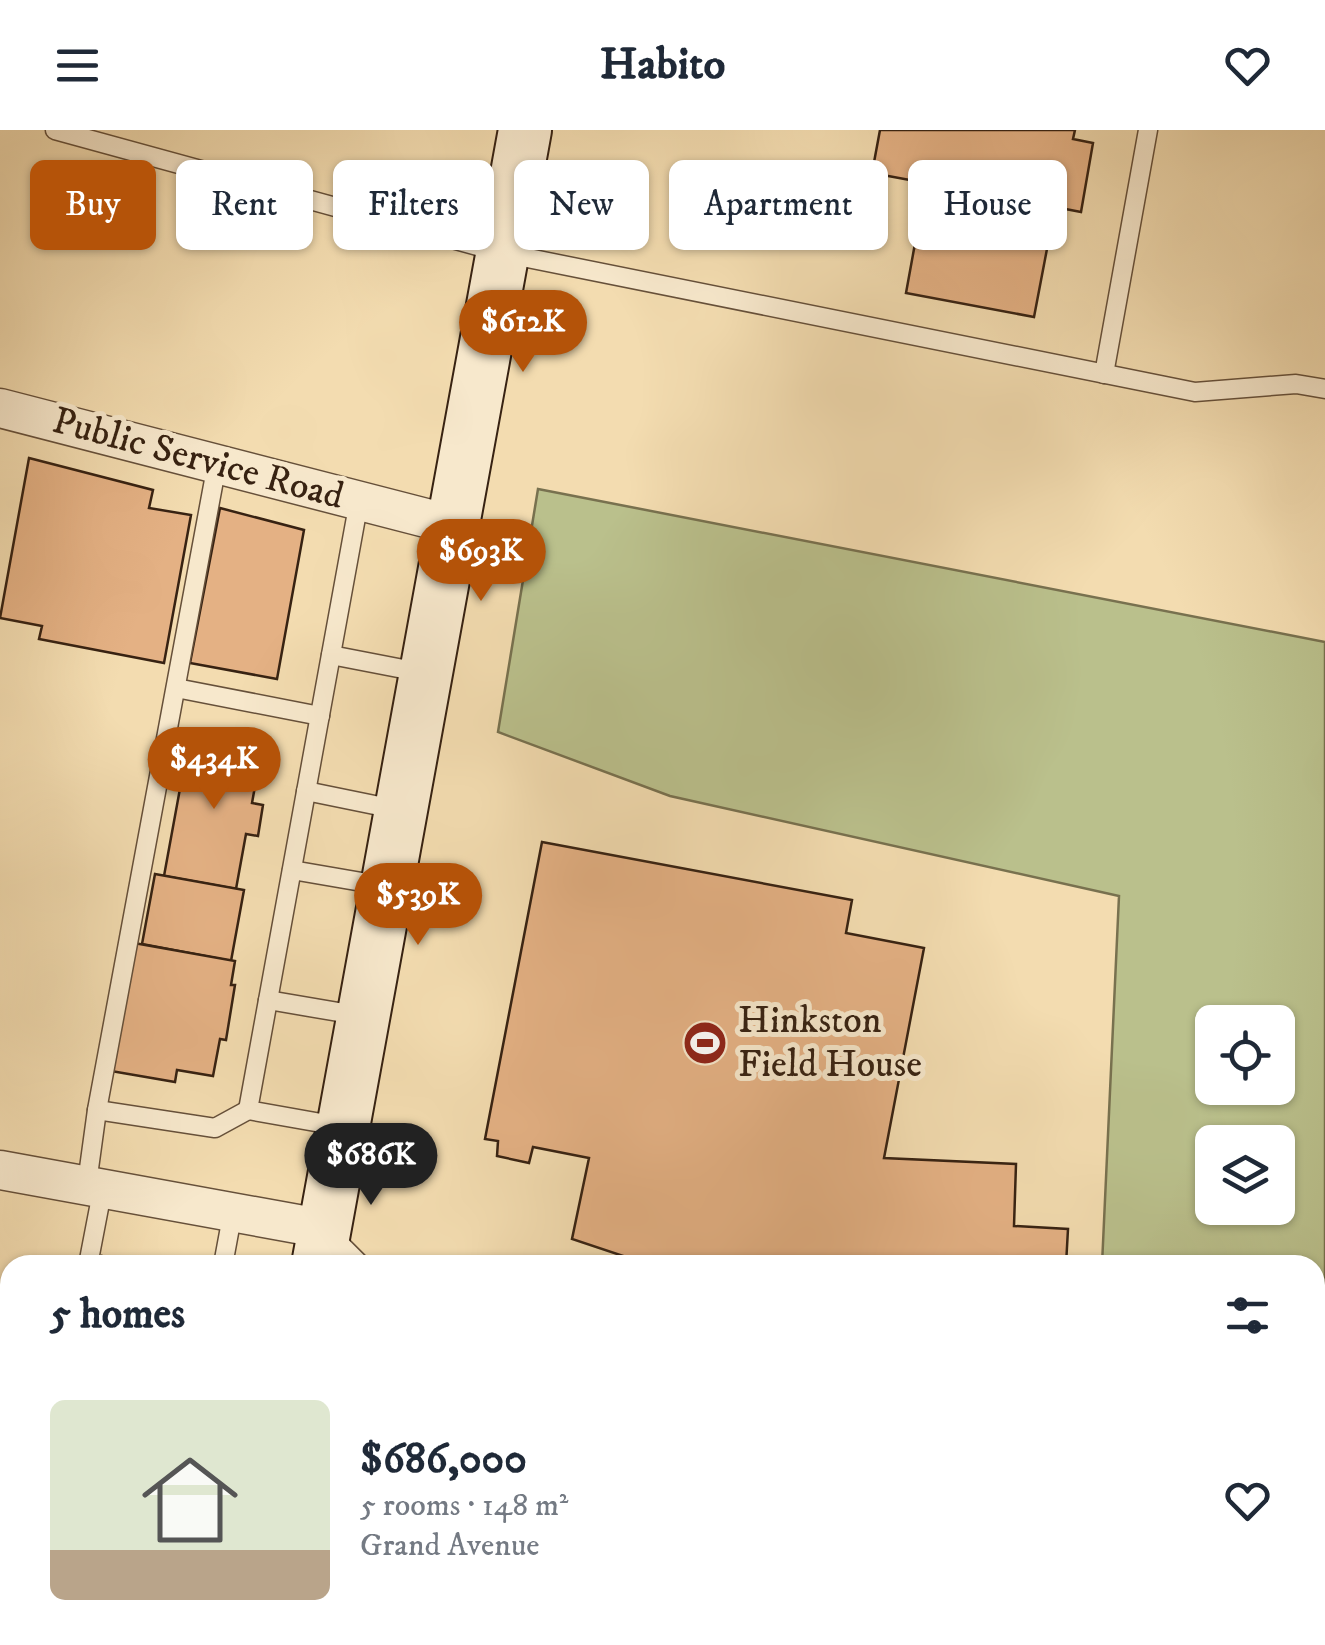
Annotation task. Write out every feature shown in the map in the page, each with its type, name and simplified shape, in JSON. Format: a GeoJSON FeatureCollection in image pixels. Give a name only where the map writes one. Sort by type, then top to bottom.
{"type":"FeatureCollection","features":[{"type":"Feature","properties":{"kind":"main road"},"geometry":{"type":"LineString","coordinates":[[335,1253],[343,1127],[525,130]]}},
{"type":"Feature","properties":{"kind":"street","name":"Public Service Road"},"geometry":{"type":"LineString","coordinates":[[0,408],[453,525]]}},
{"type":"Feature","properties":{"kind":"street"},"geometry":{"type":"LineString","coordinates":[[0,1170],[233,1211],[335,1253]]}},
{"type":"Feature","properties":{"kind":"lane"},"geometry":{"type":"LineString","coordinates":[[56,130],[503,252],[1195,392],[1296,384],[1325,390]]}},
{"type":"Feature","properties":{"kind":"lane"},"geometry":{"type":"LineString","coordinates":[[1104,374],[1148,130]]}},
{"type":"Feature","properties":{"kind":"lane"},"geometry":{"type":"LineString","coordinates":[[89,1255],[97,1110],[217,464]]}},
{"type":"Feature","properties":{"kind":"lane"},"geometry":{"type":"LineString","coordinates":[[248,1110],[359,501]]}},
{"type":"Feature","properties":{"kind":"lane"},"geometry":{"type":"LineString","coordinates":[[332,655],[426,674]]}},
{"type":"Feature","properties":{"kind":"lane"},"geometry":{"type":"LineString","coordinates":[[176,688],[320,716]]}},
{"type":"Feature","properties":{"kind":"lane"},"geometry":{"type":"LineString","coordinates":[[306,790],[401,810]]}},
{"type":"Feature","properties":{"kind":"lane"},"geometry":{"type":"LineString","coordinates":[[292,870],[387,887]]}},
{"type":"Feature","properties":{"kind":"lane"},"geometry":{"type":"LineString","coordinates":[[268,1000],[364,1016]]}},
{"type":"Feature","properties":{"kind":"lane"},"geometry":{"type":"LineString","coordinates":[[97,1110],[215,1128],[248,1110],[343,1127]]}},
{"type":"Feature","properties":{"kind":"lane"},"geometry":{"type":"LineString","coordinates":[[225,1255],[233,1211]]}},
{"type":"Feature","properties":{"kind":"green space"},"geometry":{"type":"Polygon","coordinates":[[[538,489],[1325,642],[1325,1255],[1102,1255],[1119,896],[670,796],[498,732],[538,489]]]}},
{"type":"Feature","properties":{"kind":"building"},"geometry":{"type":"Polygon","coordinates":[[[880,130],[1075,130],[1073,139],[1093,143],[1081,212],[1067,209],[1067,160],[908,160],[908,180],[888,176],[888,160],[874,160],[880,130]]]}},
{"type":"Feature","properties":{"kind":"building"},"geometry":{"type":"Polygon","coordinates":[[[914,250],[1047,250],[1034,317],[906,293],[914,250]]]}},
{"type":"Feature","properties":{"kind":"building"},"geometry":{"type":"Polygon","coordinates":[[[29,458],[153,490],[149,508],[191,515],[164,663],[39,639],[42,626],[0,618],[29,458]]]}},
{"type":"Feature","properties":{"kind":"building"},"geometry":{"type":"Polygon","coordinates":[[[220,508],[304,530],[277,679],[190,663],[220,508]]]}},
{"type":"Feature","properties":{"kind":"building"},"geometry":{"type":"Polygon","coordinates":[[[190,734],[262,747],[252,803],[263,805],[258,836],[246,834],[236,889],[164,876],[190,734]]]}},
{"type":"Feature","properties":{"kind":"building","name":"Hinkston Field House"},"geometry":{"type":"Polygon","coordinates":[[[542,842],[852,900],[846,933],[924,948],[884,1158],[1016,1164],[1014,1226],[1068,1229],[1067,1255],[620,1255],[572,1239],[589,1158],[533,1147],[529,1163],[497,1156],[498,1141],[485,1139],[542,842]]]}},
{"type":"Feature","properties":{"kind":"building"},"geometry":{"type":"Polygon","coordinates":[[[155,874],[244,890],[231,961],[142,944],[155,874]]]}},
{"type":"Feature","properties":{"kind":"building"},"geometry":{"type":"Polygon","coordinates":[[[134,943],[235,961],[226,1040],[220,1039],[213,1076],[177,1070],[175,1082],[111,1071],[134,943]]]}},
{"type":"Feature","properties":{"kind":"place","name":"Hinkston Field House"},"geometry":{"type":"Point","coordinates":[705,1043]}}]}
